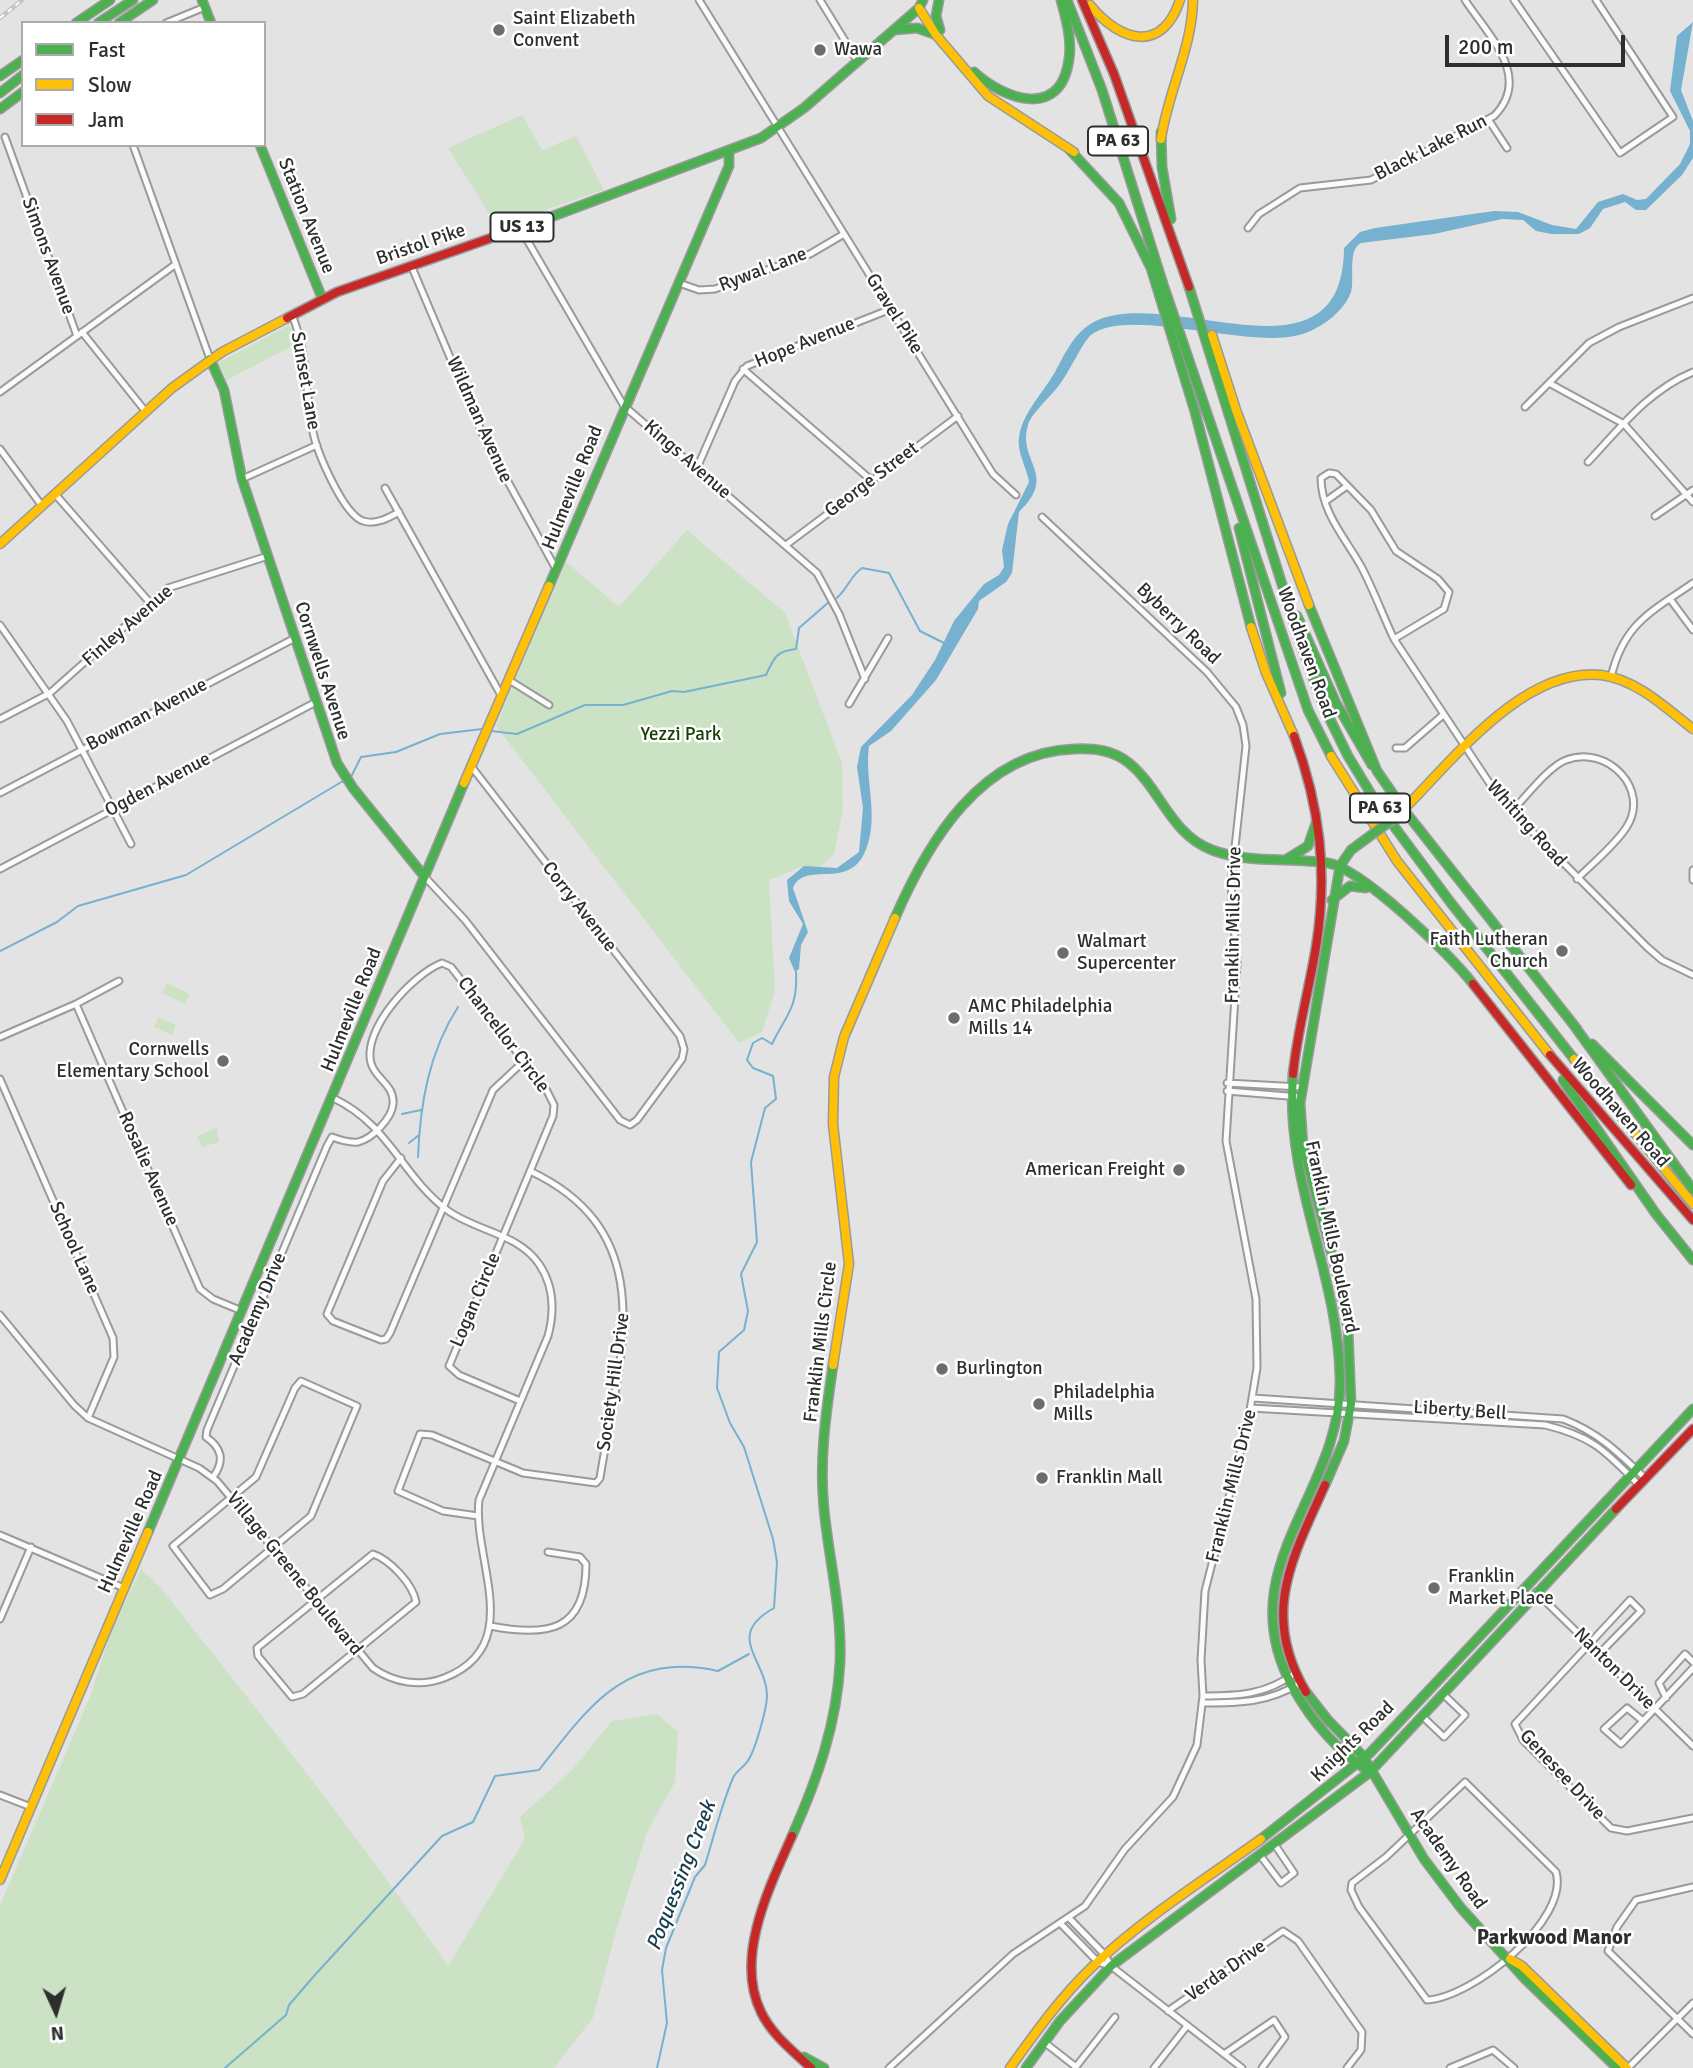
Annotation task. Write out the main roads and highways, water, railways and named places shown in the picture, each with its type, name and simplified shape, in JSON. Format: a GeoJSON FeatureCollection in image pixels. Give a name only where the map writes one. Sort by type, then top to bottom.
{"type":"FeatureCollection","features":[{"type":"Feature","properties":{"kind":"main road"},"geometry":{"type":"LineString","coordinates":[[79,21],[110,0]]}},
{"type":"Feature","properties":{"kind":"main road"},"geometry":{"type":"LineString","coordinates":[[101,21],[132,0]]}},
{"type":"Feature","properties":{"kind":"main road"},"geometry":{"type":"LineString","coordinates":[[122,21],[153,0]]}},
{"type":"Feature","properties":{"kind":"main road"},"geometry":{"type":"LineString","coordinates":[[937,0],[938,33]]}},
{"type":"Feature","properties":{"kind":"main road","name":"Bristol Pike"},"geometry":{"type":"LineString","coordinates":[[0,544],[146,412],[210,359],[322,298],[729,152],[778,128],[858,62],[921,4],[937,0]]}},
{"type":"Feature","properties":{"kind":"main road"},"geometry":{"type":"LineString","coordinates":[[894,30],[917,28],[938,33],[991,88],[1013,99],[1033,100],[1056,88],[1068,64],[1069,41],[1061,0]]}},
{"type":"Feature","properties":{"kind":"main road","name":"Woodhaven Road"},"geometry":{"type":"LineString","coordinates":[[1067,0],[1106,101],[1176,333],[1308,710],[1333,764],[1419,891],[1530,1033],[1693,1220]]}},
{"type":"Feature","properties":{"kind":"main road"},"geometry":{"type":"LineString","coordinates":[[1085,0],[1106,25],[1121,34],[1138,38],[1167,26],[1177,12],[1180,0]]}},
{"type":"Feature","properties":{"kind":"main road","name":"Woodhaven Road"},"geometry":{"type":"LineString","coordinates":[[1085,0],[1209,336],[1275,564],[1324,707],[1348,756],[1376,802],[1572,1056],[1693,1203]]}},
{"type":"Feature","properties":{"kind":"main road"},"geometry":{"type":"LineString","coordinates":[[1186,276],[1164,201],[1160,169],[1161,132],[1171,90],[1191,31],[1193,0]]}},
{"type":"Feature","properties":{"kind":"main road"},"geometry":{"type":"LineString","coordinates":[[203,4],[210,21]]}},
{"type":"Feature","properties":{"kind":"main road"},"geometry":{"type":"LineString","coordinates":[[921,4],[938,33],[995,102],[1097,170],[1120,197],[1137,225],[1163,284]]}},
{"type":"Feature","properties":{"kind":"main road"},"geometry":{"type":"LineString","coordinates":[[0,76],[21,61]]}},
{"type":"Feature","properties":{"kind":"main road"},"geometry":{"type":"LineString","coordinates":[[0,93],[21,77]]}},
{"type":"Feature","properties":{"kind":"main road"},"geometry":{"type":"LineString","coordinates":[[0,109],[21,93]]}},
{"type":"Feature","properties":{"kind":"main road"},"geometry":{"type":"LineString","coordinates":[[1161,132],[1162,167],[1171,219],[1202,316]]}},
{"type":"Feature","properties":{"kind":"main road","name":"Station Avenue"},"geometry":{"type":"LineString","coordinates":[[261,147],[322,298]]}},
{"type":"Feature","properties":{"kind":"main road"},"geometry":{"type":"LineString","coordinates":[[1069,149],[1119,203],[1170,313]]}},
{"type":"Feature","properties":{"kind":"main road","name":"Hulmeville Road"},"geometry":{"type":"LineString","coordinates":[[0,1881],[333,1098],[424,876],[729,166],[729,152]]}},
{"type":"Feature","properties":{"kind":"main road"},"geometry":{"type":"LineString","coordinates":[[1176,333],[1247,614],[1266,673],[1294,736]]}},
{"type":"Feature","properties":{"kind":"main road"},"geometry":{"type":"LineString","coordinates":[[1209,336],[1329,657],[1377,771]]}},
{"type":"Feature","properties":{"kind":"main road","name":"Cornwells Avenue"},"geometry":{"type":"LineString","coordinates":[[210,359],[224,390],[242,479],[333,752],[347,780],[424,876]]}},
{"type":"Feature","properties":{"kind":"main road"},"geometry":{"type":"LineString","coordinates":[[1222,460],[1271,660],[1294,736]]}},
{"type":"Feature","properties":{"kind":"main road"},"geometry":{"type":"LineString","coordinates":[[1275,564],[1336,702],[1365,757],[1377,771]]}},
{"type":"Feature","properties":{"kind":"main road"},"geometry":{"type":"LineString","coordinates":[[1283,860],[1340,866],[1350,850],[1404,810],[1500,712],[1532,688],[1575,676],[1611,677],[1636,684],[1660,699],[1693,729]]}},
{"type":"Feature","properties":{"kind":"main road","name":"Woodhaven Road"},"geometry":{"type":"LineString","coordinates":[[1294,736],[1314,790],[1323,863]]}},
{"type":"Feature","properties":{"kind":"main road","name":"Franklin Mills Circle"},"geometry":{"type":"LineString","coordinates":[[811,2068],[765,2019],[757,2000],[751,1971],[771,1887],[821,1766],[840,1673],[835,1582],[825,1516],[822,1466],[848,1282],[848,1233],[831,1117],[834,1069],[847,1033],[925,858],[951,816],[984,784],[1034,756],[1062,749],[1091,748],[1115,754],[1132,764],[1147,780],[1186,834],[1205,847],[1234,854],[1283,860]]}},
{"type":"Feature","properties":{"kind":"main road","name":"Woodhaven Road"},"geometry":{"type":"LineString","coordinates":[[1377,771],[1404,810],[1573,1024],[1693,1145]]}},
{"type":"Feature","properties":{"kind":"main road"},"geometry":{"type":"LineString","coordinates":[[1283,860],[1300,854],[1311,842],[1317,810]]}},
{"type":"Feature","properties":{"kind":"main road","name":"Franklin Mills Boulevard"},"geometry":{"type":"LineString","coordinates":[[1323,863],[1316,948],[1295,1091],[1298,1173],[1334,1310],[1340,1403],[1331,1444],[1280,1556],[1271,1608],[1272,1634],[1287,1679],[1364,1758]]}},
{"type":"Feature","properties":{"kind":"main road","name":"Woodhaven Road"},"geometry":{"type":"LineString","coordinates":[[1340,866],[1440,945],[1590,1138],[1693,1260]]}},
{"type":"Feature","properties":{"kind":"main road","name":"Franklin Mills Boulevard"},"geometry":{"type":"LineString","coordinates":[[1340,866],[1332,900],[1325,961],[1295,1091],[1303,1146],[1337,1273],[1348,1329],[1352,1404],[1344,1441],[1289,1564],[1284,1585],[1283,1625],[1296,1686],[1310,1714],[1357,1765]]}},
{"type":"Feature","properties":{"kind":"main road"},"geometry":{"type":"LineString","coordinates":[[1332,900],[1350,886],[1369,889]]}},
{"type":"Feature","properties":{"kind":"main road"},"geometry":{"type":"LineString","coordinates":[[1573,1024],[1693,1190]]}},
{"type":"Feature","properties":{"kind":"main road"},"geometry":{"type":"LineString","coordinates":[[1530,1033],[1656,1214]]}},
{"type":"Feature","properties":{"kind":"main road","name":"Knights Road"},"geometry":{"type":"LineString","coordinates":[[1010,2068],[1070,1990],[1101,1959],[1172,1901],[1327,1791],[1357,1765],[1693,1409]]}},
{"type":"Feature","properties":{"kind":"main road","name":"Knights Road"},"geometry":{"type":"LineString","coordinates":[[1026,2068],[1088,1988],[1111,1966],[1176,1914],[1260,1856],[1370,1772],[1536,1592],[1693,1429]]}},
{"type":"Feature","properties":{"kind":"main road","name":"Academy Road"},"geometry":{"type":"LineString","coordinates":[[1364,1758],[1409,1834],[1457,1902],[1516,1970],[1617,2068]]}},
{"type":"Feature","properties":{"kind":"main road","name":"Academy Road"},"geometry":{"type":"LineString","coordinates":[[1357,1765],[1370,1772]]}},
{"type":"Feature","properties":{"kind":"main road"},"geometry":{"type":"LineString","coordinates":[[1252,1844],[1260,1856]]}},
{"type":"Feature","properties":{"kind":"main road","name":"Academy Road"},"geometry":{"type":"LineString","coordinates":[[1508,1958],[1522,1966],[1628,2068]]}},
{"type":"Feature","properties":{"kind":"main road"},"geometry":{"type":"LineString","coordinates":[[1030,2040],[1042,2045]]}},
{"type":"Feature","properties":{"kind":"main road","name":"Franklin Mills Circle"},"geometry":{"type":"LineString","coordinates":[[792,2050],[824,2068]]}},
{"type":"Feature","properties":{"kind":"water"},"geometry":{"type":"Polygon","coordinates":[[[1693,22],[1681,90],[1693,121],[1693,158],[1682,175],[1646,210],[1636,210],[1625,202],[1603,209],[1590,228],[1579,234],[1536,231],[1523,220],[1502,219],[1434,234],[1361,243],[1354,252],[1352,286],[1348,299],[1330,319],[1299,335],[1277,338],[1250,337],[1131,325],[1108,327],[1088,338],[1057,388],[1028,425],[1026,438],[1037,478],[1036,488],[1019,512],[1012,573],[1006,582],[979,601],[978,609],[936,680],[891,731],[869,746],[872,814],[869,841],[864,854],[856,865],[847,871],[807,876],[799,880],[793,888],[808,932],[801,945],[799,969],[795,972],[789,958],[803,924],[789,901],[787,880],[804,866],[837,868],[859,852],[863,808],[857,767],[861,747],[912,695],[935,660],[954,621],[984,584],[999,575],[1004,567],[1002,550],[1008,524],[1029,482],[1019,447],[1022,427],[1031,408],[1077,336],[1098,320],[1131,314],[1169,315],[1250,325],[1286,325],[1316,315],[1336,291],[1344,248],[1360,232],[1494,211],[1518,212],[1552,225],[1576,229],[1598,202],[1623,194],[1637,200],[1646,199],[1680,164],[1690,144],[1690,131],[1670,91],[1677,36],[1693,22]]]}},
{"type":"Feature","properties":{"kind":"waterway"},"geometry":{"type":"LineString","coordinates":[[834,600],[862,568],[889,573],[920,631],[946,644]]}},
{"type":"Feature","properties":{"kind":"waterway"},"geometry":{"type":"LineString","coordinates":[[491,731],[517,734],[585,705],[623,705],[672,691],[684,692],[766,675],[777,656],[784,651],[796,649],[799,628],[829,602]]}},
{"type":"Feature","properties":{"kind":"waterway"},"geometry":{"type":"LineString","coordinates":[[351,777],[361,757],[396,752],[440,734],[482,729]]}},
{"type":"Feature","properties":{"kind":"waterway"},"geometry":{"type":"LineString","coordinates":[[0,951],[57,922],[78,906],[186,875],[343,781]]}},
{"type":"Feature","properties":{"kind":"waterway","name":"Poquessing Creek"},"geometry":{"type":"LineString","coordinates":[[657,2068],[667,2023],[662,1970],[666,1948],[695,1877],[705,1865],[733,1778],[754,1749],[767,1695],[750,1638],[752,1628],[759,1618],[774,1608],[777,1562],[773,1539],[744,1447],[730,1423],[717,1388],[719,1352],[744,1330],[748,1311],[741,1274],[757,1242],[751,1162],[765,1108],[776,1099],[773,1076],[753,1068],[747,1060],[753,1043],[762,1038],[772,1044],[793,1003],[796,972]]}},
{"type":"Feature","properties":{"kind":"waterway"},"geometry":{"type":"LineString","coordinates":[[418,1157],[424,1098],[433,1060],[458,1007]]}},
{"type":"Feature","properties":{"kind":"waterway"},"geometry":{"type":"LineString","coordinates":[[402,1114],[421,1110]]}},
{"type":"Feature","properties":{"kind":"waterway"},"geometry":{"type":"LineString","coordinates":[[409,1143],[419,1135]]}},
{"type":"Feature","properties":{"kind":"waterway"},"geometry":{"type":"LineString","coordinates":[[225,2068],[286,2015],[289,2005],[314,1976],[442,1836],[473,1822],[495,1776],[539,1770],[593,1705],[634,1677],[658,1669],[686,1667],[718,1671],[749,1654]]}},
{"type":"Feature","properties":{"kind":"railway"},"geometry":{"type":"LineString","coordinates":[[0,18],[22,0]]}},
{"type":"Feature","properties":{"kind":"place","name":"Saint Elizabeth Convent"},"geometry":{"type":"Point","coordinates":[499,30]}},
{"type":"Feature","properties":{"kind":"place","name":"Wawa"},"geometry":{"type":"Point","coordinates":[820,50]}},
{"type":"Feature","properties":{"kind":"place","name":"Faith Lutheran Church"},"geometry":{"type":"Point","coordinates":[1562,951]}},
{"type":"Feature","properties":{"kind":"place","name":"Walmart Supercenter"},"geometry":{"type":"Point","coordinates":[1063,953]}},
{"type":"Feature","properties":{"kind":"place","name":"AMC Philadelphia Mills 14"},"geometry":{"type":"Point","coordinates":[954,1018]}},
{"type":"Feature","properties":{"kind":"place","name":"Cornwells Elementary School"},"geometry":{"type":"Point","coordinates":[223,1061]}},
{"type":"Feature","properties":{"kind":"place","name":"American Freight"},"geometry":{"type":"Point","coordinates":[1179,1170]}},
{"type":"Feature","properties":{"kind":"place","name":"Burlington"},"geometry":{"type":"Point","coordinates":[942,1369]}},
{"type":"Feature","properties":{"kind":"place","name":"Philadelphia Mills"},"geometry":{"type":"Point","coordinates":[1039,1404]}},
{"type":"Feature","properties":{"kind":"place","name":"Franklin Mall"},"geometry":{"type":"Point","coordinates":[1042,1478]}},
{"type":"Feature","properties":{"kind":"place","name":"Franklin Market Place"},"geometry":{"type":"Point","coordinates":[1434,1588]}},
{"type":"Feature","properties":{"kind":"district","name":"Parkwood Manor"},"geometry":{"type":"Point","coordinates":[1554,1938]}},
{"type":"Feature","properties":{"kind":"park label","name":"Yezzi Park"},"geometry":{"type":"Point","coordinates":[681,735]}}]}
